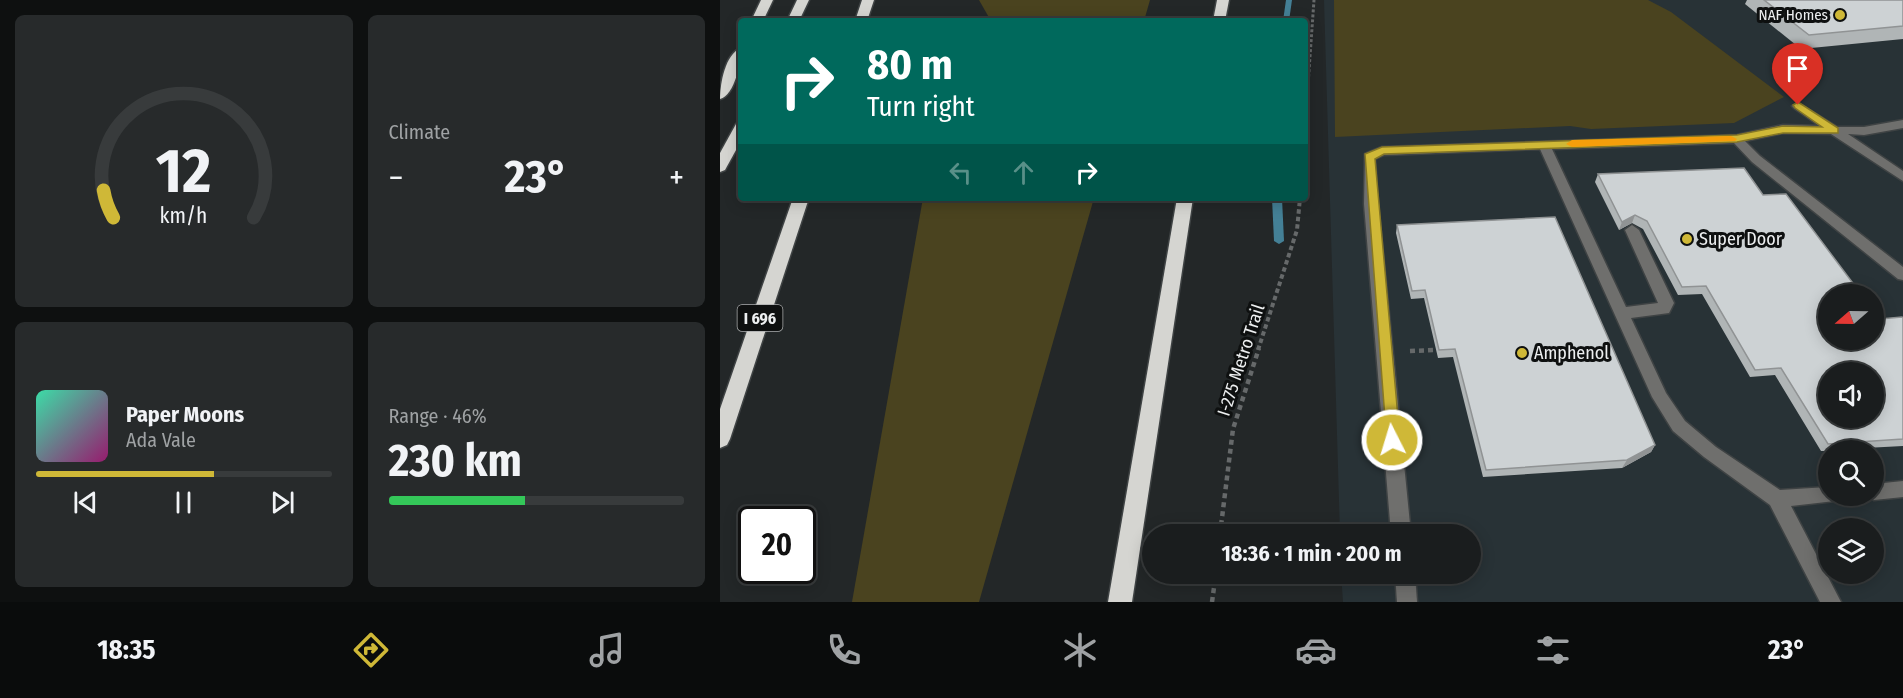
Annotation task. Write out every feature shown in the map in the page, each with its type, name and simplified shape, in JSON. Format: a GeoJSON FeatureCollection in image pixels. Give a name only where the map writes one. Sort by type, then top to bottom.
{"type":"FeatureCollection","features":[{"type":"Feature","properties":{"kind":"highway"},"geometry":{"type":"LineString","coordinates":[[758,18],[767,0]]}},
{"type":"Feature","properties":{"kind":"highway"},"geometry":{"type":"LineString","coordinates":[[794,18],[802,0]]}},
{"type":"Feature","properties":{"kind":"highway"},"geometry":{"type":"LineString","coordinates":[[862,18],[868,0]]}},
{"type":"Feature","properties":{"kind":"highway"},"geometry":{"type":"LineString","coordinates":[[1220,18],[1223,0]]}},
{"type":"Feature","properties":{"kind":"highway"},"geometry":{"type":"LineString","coordinates":[[720,95],[738,58]]}},
{"type":"Feature","properties":{"kind":"highway"},"geometry":{"type":"LineString","coordinates":[[720,167],[738,133]]}},
{"type":"Feature","properties":{"kind":"highway","name":"I 696"},"geometry":{"type":"LineString","coordinates":[[720,439],[800,201]]}},
{"type":"Feature","properties":{"kind":"highway"},"geometry":{"type":"LineString","coordinates":[[1120,602],[1185,201]]}},
{"type":"Feature","properties":{"kind":"street"},"geometry":{"type":"LineString","coordinates":[[1798,105],[1903,177]]}},
{"type":"Feature","properties":{"kind":"street"},"geometry":{"type":"LineString","coordinates":[[1400,524],[1369,181],[1369,157],[1382,151],[1737,139],[1783,129],[1878,131],[1903,124]]}},
{"type":"Feature","properties":{"kind":"street"},"geometry":{"type":"LineString","coordinates":[[1737,139],[1756,159],[1903,274]]}},
{"type":"Feature","properties":{"kind":"street"},"geometry":{"type":"LineString","coordinates":[[1544,145],[1660,396],[1679,426],[1710,452],[1777,499],[1831,602]]}},
{"type":"Feature","properties":{"kind":"street"},"geometry":{"type":"LineString","coordinates":[[1622,313],[1657,311],[1664,309],[1666,303],[1632,230]]}},
{"type":"Feature","properties":{"kind":"street"},"geometry":{"type":"LineString","coordinates":[[1884,491],[1903,489]]}},
{"type":"Feature","properties":{"kind":"street"},"geometry":{"type":"LineString","coordinates":[[1777,499],[1818,496]]}},
{"type":"Feature","properties":{"kind":"street"},"geometry":{"type":"LineString","coordinates":[[1406,584],[1407,602]]}},
{"type":"Feature","properties":{"kind":"path"},"geometry":{"type":"LineString","coordinates":[[1308,85],[1314,0]]}},
{"type":"Feature","properties":{"kind":"path","name":"I-275 Metro Trail"},"geometry":{"type":"LineString","coordinates":[[1221,524],[1233,429],[1297,230],[1300,201]]}},
{"type":"Feature","properties":{"kind":"path"},"geometry":{"type":"LineString","coordinates":[[1406,351],[1436,350]]}},
{"type":"Feature","properties":{"kind":"path"},"geometry":{"type":"LineString","coordinates":[[1212,602],[1214,584]]}},
{"type":"Feature","properties":{"kind":"shaded area"},"geometry":{"type":"Polygon","coordinates":[[[979,0],[1150,0],[1145,18],[989,18],[979,0]]]}},
{"type":"Feature","properties":{"kind":"shaded area"},"geometry":{"type":"Polygon","coordinates":[[[1324,0],[1903,0],[1903,602],[1343,602],[1342,584],[1481,584],[1481,524],[1340,524],[1324,0]]]}},
{"type":"Feature","properties":{"kind":"shaded area"},"geometry":{"type":"Polygon","coordinates":[[[1334,0],[1648,0],[1671,12],[1784,97],[1734,123],[1591,129],[1570,126],[1335,137],[1334,0]]]}},
{"type":"Feature","properties":{"kind":"shaded area"},"geometry":{"type":"Polygon","coordinates":[[[922,201],[1093,201],[979,602],[852,602],[922,201]]]}},
{"type":"Feature","properties":{"kind":"building"},"geometry":{"type":"Polygon","coordinates":[[[1764,0],[1903,0],[1903,26],[1809,35],[1764,0]]]}},
{"type":"Feature","properties":{"kind":"building"},"geometry":{"type":"Polygon","coordinates":[[[1744,168],[1763,195],[1786,194],[1854,284],[1818,284],[1818,350],[1884,350],[1884,319],[1903,318],[1903,439],[1826,440],[1818,428],[1884,428],[1884,362],[1818,362],[1818,428],[1781,368],[1755,370],[1706,286],[1682,287],[1647,221],[1635,215],[1622,222],[1598,174],[1744,168]]]}},
{"type":"Feature","properties":{"kind":"building","name":"Amphenol"},"geometry":{"type":"Polygon","coordinates":[[[1555,217],[1655,445],[1627,460],[1486,470],[1455,349],[1439,350],[1425,290],[1412,291],[1397,225],[1555,217]]]}},
{"type":"Feature","properties":{"kind":"waterway"},"geometry":{"type":"LineString","coordinates":[[1286,18],[1289,0]]}},
{"type":"Feature","properties":{"kind":"waterway"},"geometry":{"type":"LineString","coordinates":[[1277,201],[1279,241]]}},
{"type":"Feature","properties":{"kind":"slow traffic"},"geometry":{"type":"LineString","coordinates":[[1572,144],[1731,139]]}},
{"type":"Feature","properties":{"kind":"place","name":"NAF Homes"},"geometry":{"type":"Point","coordinates":[1840,15]}},
{"type":"Feature","properties":{"kind":"place","name":"Super Door"},"geometry":{"type":"Point","coordinates":[1687,239]}},
{"type":"Feature","properties":{"kind":"place","name":"Amphenol"},"geometry":{"type":"Point","coordinates":[1522,353]}},
{"type":"Feature","properties":{"kind":"route"},"geometry":{"type":"LineString","coordinates":[[1392,440],[1367,162],[1369,157],[1382,151],[1737,139],[1783,129],[1834,130],[1798,105]]}}]}
